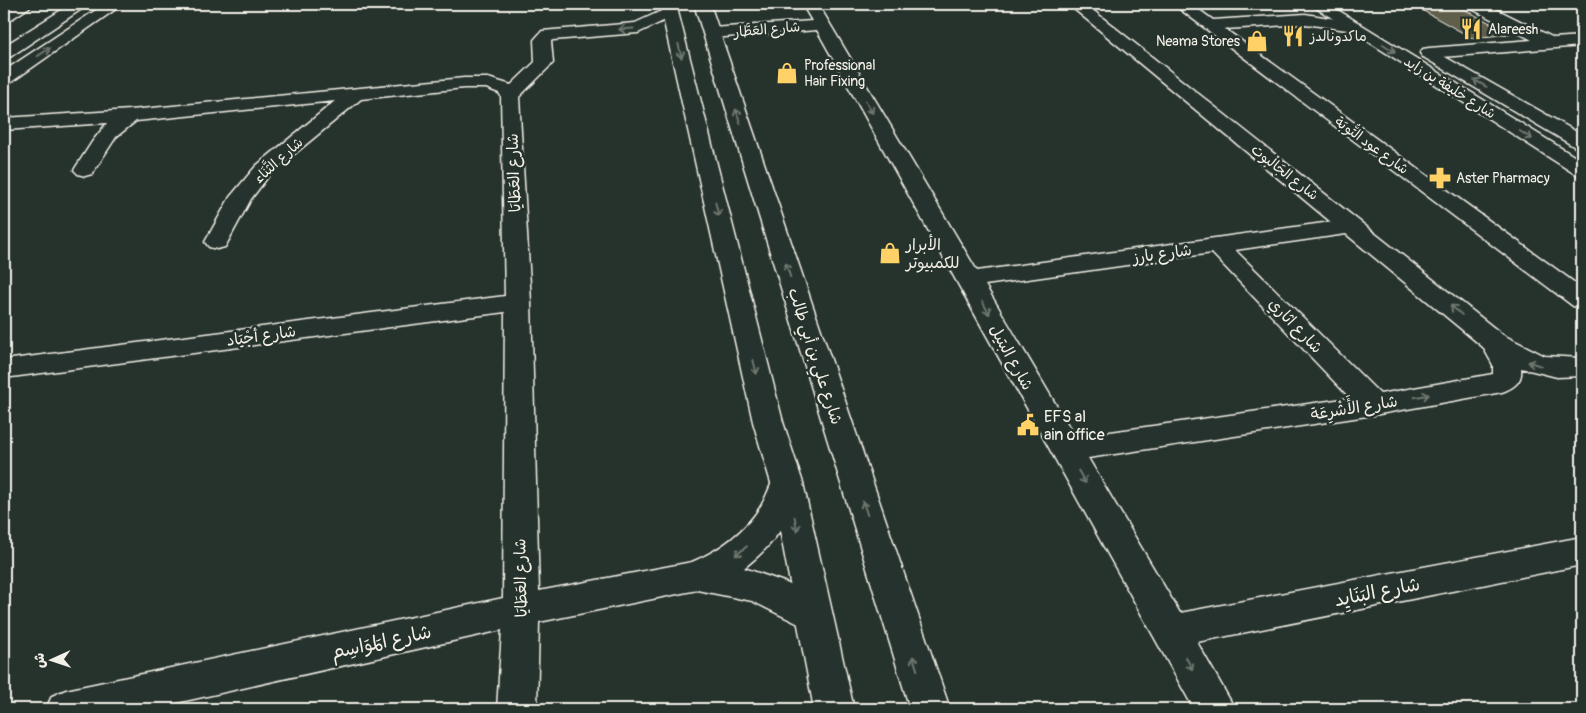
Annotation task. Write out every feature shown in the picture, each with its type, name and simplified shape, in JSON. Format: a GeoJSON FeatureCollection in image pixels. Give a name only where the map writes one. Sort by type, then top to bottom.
{"type":"FeatureCollection","features":[{"type":"Feature","properties":{"kind":"street"},"geometry":{"type":"LineString","coordinates":[[4,17],[26,4]]}},
{"type":"Feature","properties":{"kind":"street"},"geometry":{"type":"LineString","coordinates":[[4,53],[81,4]]}},
{"type":"Feature","properties":{"kind":"street"},"geometry":{"type":"LineString","coordinates":[[4,80],[115,4]]}},
{"type":"Feature","properties":{"kind":"street","name":"شارع علي بن أبي طالب"},"geometry":{"type":"LineString","coordinates":[[702,4],[930,709]]}},
{"type":"Feature","properties":{"kind":"street","name":"شارع البتيل"},"geometry":{"type":"LineString","coordinates":[[810,4],[1215,709]]}},
{"type":"Feature","properties":{"kind":"street","name":"شارع الجَالْبوت"},"geometry":{"type":"LineString","coordinates":[[1076,4],[1353,226],[1493,342]]}},
{"type":"Feature","properties":{"kind":"street","name":"شارع عود التُّوبَة"},"geometry":{"type":"LineString","coordinates":[[1181,4],[1582,300]]}},
{"type":"Feature","properties":{"kind":"street","name":"شارع خليفة بن زايد"},"geometry":{"type":"LineString","coordinates":[[1347,4],[1582,144]]}},
{"type":"Feature","properties":{"kind":"street"},"geometry":{"type":"LineString","coordinates":[[1474,4],[1582,59]]}},
{"type":"Feature","properties":{"kind":"street"},"geometry":{"type":"LineString","coordinates":[[1305,19],[1322,6]]}},
{"type":"Feature","properties":{"kind":"street","name":"شارع خليفة بن زايد"},"geometry":{"type":"LineString","coordinates":[[1322,6],[1582,170]]}},
{"type":"Feature","properties":{"kind":"street"},"geometry":{"type":"LineString","coordinates":[[4,124],[131,116],[477,82],[500,86],[506,89],[510,96],[544,63],[542,40],[548,35],[638,28],[669,8],[768,422],[787,483],[834,709]]}},
{"type":"Feature","properties":{"kind":"street"},"geometry":{"type":"LineString","coordinates":[[1209,26],[1305,19],[1354,26]]}},
{"type":"Feature","properties":{"kind":"street","name":"شارع العَطَّار"},"geometry":{"type":"LineString","coordinates":[[712,34],[821,25]]}},
{"type":"Feature","properties":{"kind":"street"},"geometry":{"type":"LineString","coordinates":[[1430,53],[1582,41]]}},
{"type":"Feature","properties":{"kind":"street","name":"شارع الثَّنَاء"},"geometry":{"type":"LineString","coordinates":[[217,242],[241,197],[262,170],[357,94]]}},
{"type":"Feature","properties":{"kind":"street","name":"شارع العَطَايَا"},"geometry":{"type":"LineString","coordinates":[[510,96],[518,302],[521,610],[517,709]]}},
{"type":"Feature","properties":{"kind":"street"},"geometry":{"type":"LineString","coordinates":[[85,170],[100,144],[116,123],[131,116]]}},
{"type":"Feature","properties":{"kind":"street","name":"شارع بارز"},"geometry":{"type":"LineString","coordinates":[[970,280],[1353,226]]}},
{"type":"Feature","properties":{"kind":"street","name":"شارع اثاري"},"geometry":{"type":"LineString","coordinates":[[1218,245],[1374,404]]}},
{"type":"Feature","properties":{"kind":"street","name":"شارع أجْيَاد"},"geometry":{"type":"LineString","coordinates":[[4,369],[518,302]]}},
{"type":"Feature","properties":{"kind":"street"},"geometry":{"type":"LineString","coordinates":[[1493,342],[1523,360],[1542,366],[1582,367]]}},
{"type":"Feature","properties":{"kind":"street","name":"شارع الأَشْرِعَة"},"geometry":{"type":"LineString","coordinates":[[1066,450],[1374,404],[1502,382],[1508,375],[1507,365],[1493,342]]}},
{"type":"Feature","properties":{"kind":"street","name":"شارع المَوَاسِم"},"geometry":{"type":"LineString","coordinates":[[696,576],[727,562],[756,539],[775,512],[787,483]]}},
{"type":"Feature","properties":{"kind":"street","name":"شارع البَنَايِد"},"geometry":{"type":"LineString","coordinates":[[1171,631],[1582,551]]}},
{"type":"Feature","properties":{"kind":"street","name":"شارع المَوَاسِم"},"geometry":{"type":"LineString","coordinates":[[66,709],[521,610],[696,576],[723,577],[755,584],[785,597],[814,615]]}},
{"type":"Feature","properties":{"kind":"building"},"geometry":{"type":"Polygon","coordinates":[[[1411,4],[1454,4],[1511,34],[1472,38],[1411,4]]]}},
{"type":"Feature","properties":{"kind":"place","name":"Alareesh"},"geometry":{"type":"Point","coordinates":[1471,29]}},
{"type":"Feature","properties":{"kind":"place","name":"ماكدونالدز"},"geometry":{"type":"Point","coordinates":[1293,36]}},
{"type":"Feature","properties":{"kind":"place","name":"Neama Stores"},"geometry":{"type":"Point","coordinates":[1257,41]}},
{"type":"Feature","properties":{"kind":"place","name":"Professional Hair Fixing"},"geometry":{"type":"Point","coordinates":[787,73]}},
{"type":"Feature","properties":{"kind":"place","name":"Aster Pharmacy"},"geometry":{"type":"Point","coordinates":[1440,178]}},
{"type":"Feature","properties":{"kind":"place","name":"الأبرار للكمبيوتر"},"geometry":{"type":"Point","coordinates":[890,253]}},
{"type":"Feature","properties":{"kind":"place","name":"EFS al ain office"},"geometry":{"type":"Point","coordinates":[1028,425]}}]}
